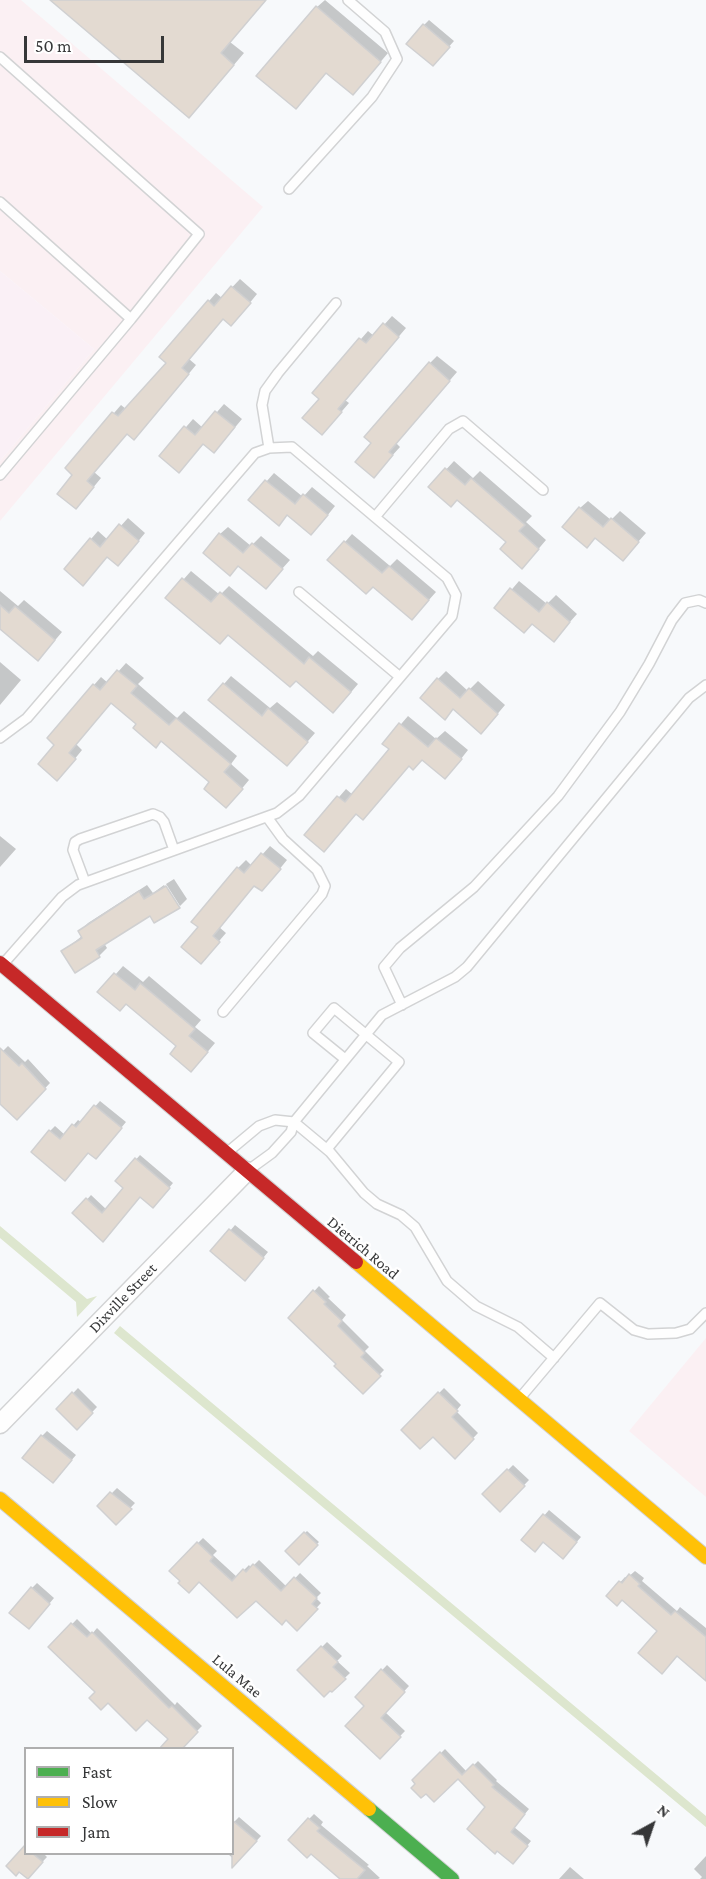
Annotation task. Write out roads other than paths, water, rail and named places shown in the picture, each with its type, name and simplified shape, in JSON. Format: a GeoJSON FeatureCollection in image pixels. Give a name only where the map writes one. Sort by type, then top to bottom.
{"type":"FeatureCollection","features":[{"type":"Feature","properties":{"kind":"street","name":"Dietrich Road"},"geometry":{"type":"LineString","coordinates":[[1,964],[706,1557]]}},
{"type":"Feature","properties":{"kind":"street","name":"Dixville Street"},"geometry":{"type":"LineString","coordinates":[[0,1424],[247,1171]]}},
{"type":"Feature","properties":{"kind":"street","name":"Lula Mae"},"geometry":{"type":"LineString","coordinates":[[0,1499],[452,1879]]}},
{"type":"Feature","properties":{"kind":"lane"},"geometry":{"type":"LineString","coordinates":[[289,189],[372,97],[397,58],[385,32],[348,0]]}},
{"type":"Feature","properties":{"kind":"lane"},"geometry":{"type":"LineString","coordinates":[[0,57],[199,234],[0,475]]}},
{"type":"Feature","properties":{"kind":"lane"},"geometry":{"type":"LineString","coordinates":[[0,202],[131,319]]}},
{"type":"Feature","properties":{"kind":"lane"},"geometry":{"type":"LineString","coordinates":[[269,448],[262,405],[265,391],[336,303]]}},
{"type":"Feature","properties":{"kind":"lane"},"geometry":{"type":"LineString","coordinates":[[375,516],[449,429],[463,421],[543,490]]}},
{"type":"Feature","properties":{"kind":"lane"},"geometry":{"type":"LineString","coordinates":[[0,738],[27,718],[255,453],[269,448],[292,447],[447,578],[456,595],[452,616],[299,796],[277,813],[78,885],[62,897],[1,964]]}},
{"type":"Feature","properties":{"kind":"lane"},"geometry":{"type":"LineString","coordinates":[[299,592],[400,677]]}},
{"type":"Feature","properties":{"kind":"lane"},"geometry":{"type":"LineString","coordinates":[[402,1005],[384,967],[400,948],[474,887],[558,796],[620,712],[678,612],[685,603],[699,600],[706,603]]}},
{"type":"Feature","properties":{"kind":"lane"},"geometry":{"type":"LineString","coordinates":[[247,1171],[272,1154],[291,1132],[294,1122],[382,1015],[455,977],[467,968],[689,698],[706,685]]}},
{"type":"Feature","properties":{"kind":"lane"},"geometry":{"type":"LineString","coordinates":[[85,882],[73,850],[75,842],[80,839],[153,814],[164,822],[174,850]]}},
{"type":"Feature","properties":{"kind":"lane"},"geometry":{"type":"LineString","coordinates":[[223,1012],[322,894],[325,886],[317,870],[283,839],[267,817]]}},
{"type":"Feature","properties":{"kind":"lane"},"geometry":{"type":"LineString","coordinates":[[327,1149],[399,1062],[334,1008],[314,1033],[345,1059]]}},
{"type":"Feature","properties":{"kind":"lane"},"geometry":{"type":"LineString","coordinates":[[225,1154],[259,1126],[275,1120],[294,1122],[327,1149],[364,1193],[377,1204],[401,1215],[415,1227],[447,1281],[476,1306],[518,1327],[554,1358]]}},
{"type":"Feature","properties":{"kind":"lane"},"geometry":{"type":"LineString","coordinates":[[518,1400],[600,1302],[634,1330],[648,1334],[676,1333],[690,1329],[706,1313]]}}]}
